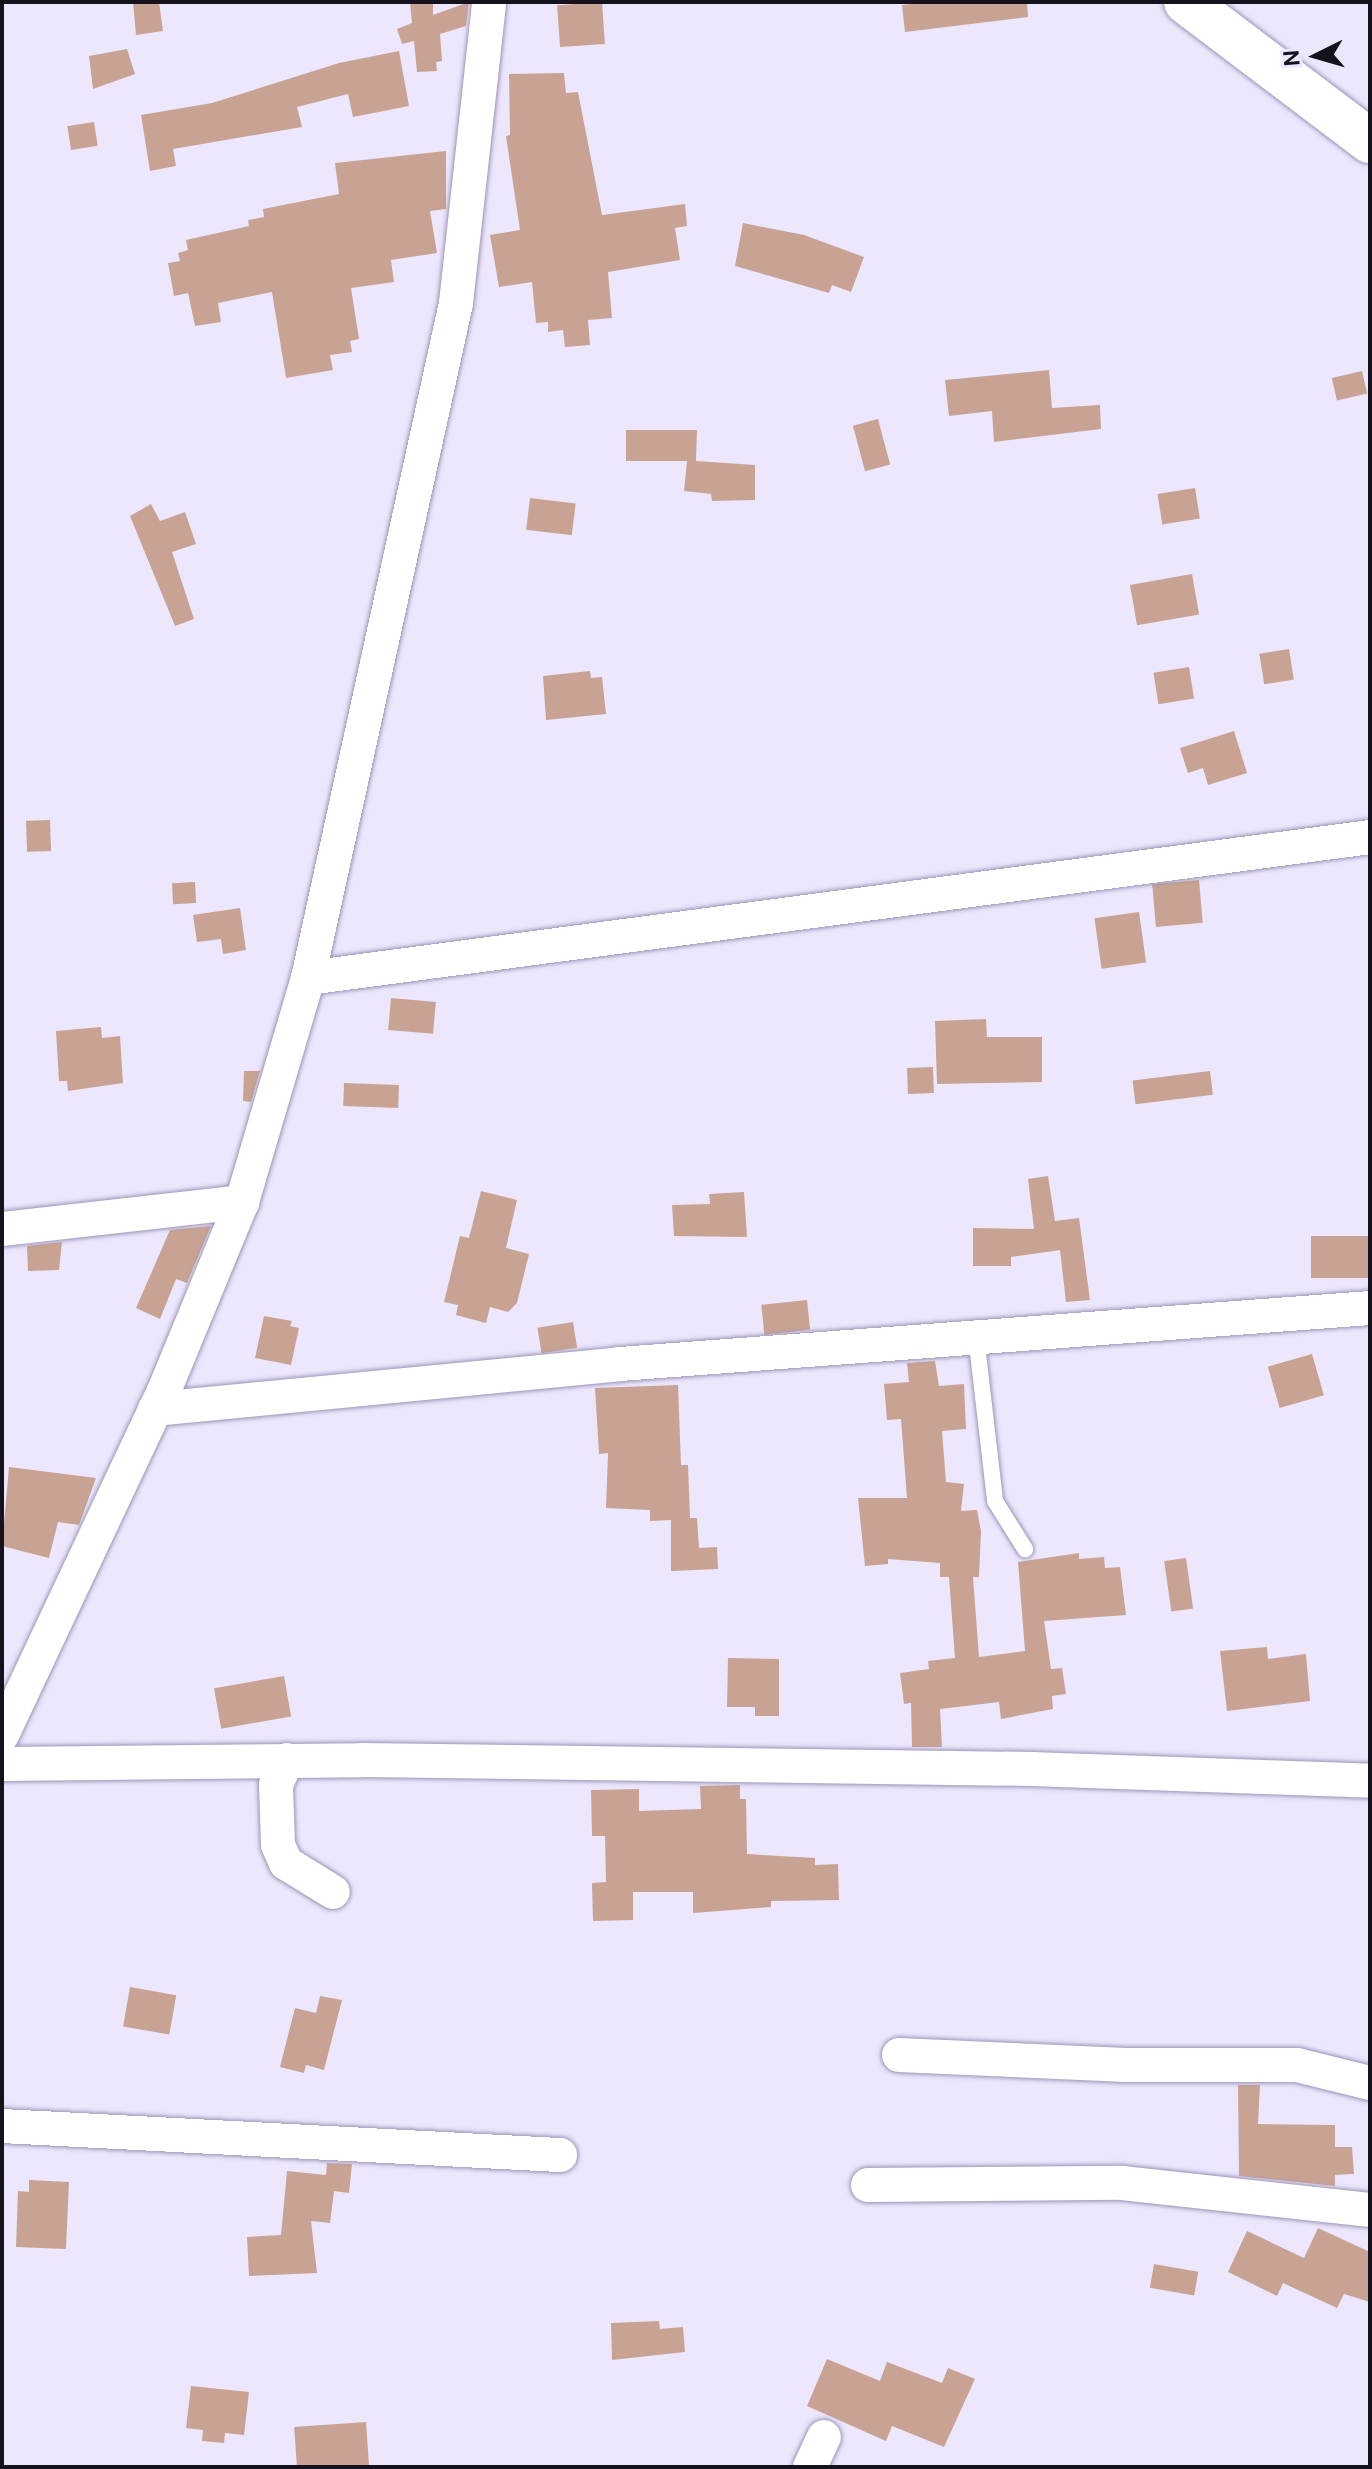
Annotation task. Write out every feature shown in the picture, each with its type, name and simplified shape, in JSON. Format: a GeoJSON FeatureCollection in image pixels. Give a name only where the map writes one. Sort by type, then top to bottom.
{"type":"FeatureCollection","features":[{"type":"Feature","properties":{"kind":"main road"},"geometry":{"type":"LineString","coordinates":[[1186,2],[1370,141]]}},
{"type":"Feature","properties":{"kind":"street"},"geometry":{"type":"LineString","coordinates":[[5,1721],[155,1409],[242,1202],[308,978],[456,303],[489,2]]}},
{"type":"Feature","properties":{"kind":"street"},"geometry":{"type":"LineString","coordinates":[[308,978],[1370,837]]}},
{"type":"Feature","properties":{"kind":"street"},"geometry":{"type":"LineString","coordinates":[[2,1229],[242,1202]]}},
{"type":"Feature","properties":{"kind":"street"},"geometry":{"type":"LineString","coordinates":[[155,1409],[976,1335],[1370,1308]]}},
{"type":"Feature","properties":{"kind":"street"},"geometry":{"type":"LineString","coordinates":[[2,1764],[287,1760],[1033,1769],[1370,1781]]}},
{"type":"Feature","properties":{"kind":"street"},"geometry":{"type":"LineString","coordinates":[[287,1760],[276,1785],[278,1845],[286,1863],[333,1892]]}},
{"type":"Feature","properties":{"kind":"street"},"geometry":{"type":"LineString","coordinates":[[899,2055],[1126,2065],[1297,2065],[1370,2083]]}},
{"type":"Feature","properties":{"kind":"street"},"geometry":{"type":"LineString","coordinates":[[2,2126],[560,2155]]}},
{"type":"Feature","properties":{"kind":"street"},"geometry":{"type":"LineString","coordinates":[[868,2185],[1122,2183],[1370,2210]]}},
{"type":"Feature","properties":{"kind":"lane"},"geometry":{"type":"LineString","coordinates":[[976,1335],[995,1501],[1025,1549]]}},
{"type":"Feature","properties":{"kind":"building"},"geometry":{"type":"Polygon","coordinates":[[[133,2],[159,2],[163,31],[136,35],[133,2]]]}},
{"type":"Feature","properties":{"kind":"building"},"geometry":{"type":"Polygon","coordinates":[[[410,2],[433,2],[433,15],[469,2],[466,26],[440,34],[442,61],[436,62],[437,71],[417,72],[414,41],[402,44],[397,29],[412,23],[410,2]]]}},
{"type":"Feature","properties":{"kind":"building"},"geometry":{"type":"Polygon","coordinates":[[[602,2],[605,44],[560,47],[557,5],[602,2]]]}},
{"type":"Feature","properties":{"kind":"building"},"geometry":{"type":"Polygon","coordinates":[[[1027,2],[1028,17],[905,32],[902,5],[1027,2]]]}},
{"type":"Feature","properties":{"kind":"building"},"geometry":{"type":"Polygon","coordinates":[[[127,49],[135,74],[93,89],[89,56],[127,49]]]}},
{"type":"Feature","properties":{"kind":"building"},"geometry":{"type":"Polygon","coordinates":[[[399,51],[409,106],[353,117],[348,94],[297,107],[302,127],[173,149],[176,166],[150,171],[141,115],[212,103],[339,63],[399,51]]]}},
{"type":"Feature","properties":{"kind":"building"},"geometry":{"type":"Polygon","coordinates":[[[564,73],[566,93],[578,92],[602,215],[685,204],[687,226],[675,228],[680,260],[608,272],[612,318],[588,320],[590,345],[565,347],[563,330],[548,332],[548,322],[536,323],[532,282],[499,287],[490,235],[520,230],[506,136],[510,135],[509,74],[564,73]]]}},
{"type":"Feature","properties":{"kind":"building"},"geometry":{"type":"Polygon","coordinates":[[[94,122],[98,146],[71,150],[67,126],[94,122]]]}},
{"type":"Feature","properties":{"kind":"building"},"geometry":{"type":"Polygon","coordinates":[[[446,151],[446,209],[430,211],[437,253],[391,260],[394,282],[351,288],[359,339],[350,341],[352,352],[330,355],[333,370],[286,378],[272,292],[218,303],[221,322],[195,326],[188,293],[174,296],[168,263],[180,261],[178,253],[188,250],[186,240],[249,226],[248,220],[264,217],[263,209],[339,194],[335,163],[446,151]]]}},
{"type":"Feature","properties":{"kind":"building"},"geometry":{"type":"Polygon","coordinates":[[[743,223],[804,235],[864,257],[851,292],[832,285],[829,293],[735,266],[743,223]]]}},
{"type":"Feature","properties":{"kind":"building"},"geometry":{"type":"Polygon","coordinates":[[[1049,370],[1052,408],[1100,405],[1101,429],[994,442],[992,411],[949,416],[945,380],[1049,370]]]}},
{"type":"Feature","properties":{"kind":"building"},"geometry":{"type":"Polygon","coordinates":[[[1362,371],[1367,393],[1337,400],[1332,378],[1362,371]]]}},
{"type":"Feature","properties":{"kind":"building"},"geometry":{"type":"Polygon","coordinates":[[[878,419],[890,464],[865,471],[853,426],[878,419]]]}},
{"type":"Feature","properties":{"kind":"building"},"geometry":{"type":"Polygon","coordinates":[[[626,430],[697,430],[696,461],[755,465],[755,500],[712,501],[711,494],[684,491],[687,461],[626,461],[626,430]]]}},
{"type":"Feature","properties":{"kind":"building"},"geometry":{"type":"Polygon","coordinates":[[[1195,488],[1200,519],[1162,525],[1157,494],[1195,488]]]}},
{"type":"Feature","properties":{"kind":"building"},"geometry":{"type":"Polygon","coordinates":[[[530,498],[576,504],[572,535],[526,530],[530,498]]]}},
{"type":"Feature","properties":{"kind":"building"},"geometry":{"type":"Polygon","coordinates":[[[151,504],[160,521],[185,512],[196,544],[172,552],[194,619],[175,626],[130,516],[151,504]]]}},
{"type":"Feature","properties":{"kind":"building"},"geometry":{"type":"Polygon","coordinates":[[[1192,574],[1199,614],[1137,625],[1130,585],[1192,574]]]}},
{"type":"Feature","properties":{"kind":"building"},"geometry":{"type":"Polygon","coordinates":[[[1289,649],[1294,680],[1264,684],[1259,654],[1289,649]]]}},
{"type":"Feature","properties":{"kind":"building"},"geometry":{"type":"Polygon","coordinates":[[[1189,667],[1194,699],[1158,704],[1153,673],[1189,667]]]}},
{"type":"Feature","properties":{"kind":"building"},"geometry":{"type":"Polygon","coordinates":[[[590,671],[591,678],[602,677],[606,714],[546,720],[543,676],[590,671]]]}},
{"type":"Feature","properties":{"kind":"building"},"geometry":{"type":"Polygon","coordinates":[[[1234,731],[1247,773],[1208,785],[1203,768],[1188,773],[1180,748],[1234,731]]]}},
{"type":"Feature","properties":{"kind":"building"},"geometry":{"type":"Polygon","coordinates":[[[50,820],[51,851],[27,852],[26,821],[50,820]]]}},
{"type":"Feature","properties":{"kind":"building"},"geometry":{"type":"Polygon","coordinates":[[[1199,880],[1203,923],[1156,927],[1152,884],[1199,880]]]}},
{"type":"Feature","properties":{"kind":"building"},"geometry":{"type":"Polygon","coordinates":[[[195,882],[196,903],[173,904],[172,883],[195,882]]]}},
{"type":"Feature","properties":{"kind":"building"},"geometry":{"type":"Polygon","coordinates":[[[240,908],[246,950],[223,954],[221,939],[197,942],[193,915],[240,908]]]}},
{"type":"Feature","properties":{"kind":"building"},"geometry":{"type":"Polygon","coordinates":[[[1139,912],[1146,963],[1102,969],[1094,918],[1139,912]]]}},
{"type":"Feature","properties":{"kind":"building"},"geometry":{"type":"Polygon","coordinates":[[[391,998],[436,1002],[433,1034],[388,1030],[391,998]]]}},
{"type":"Feature","properties":{"kind":"building"},"geometry":{"type":"Polygon","coordinates":[[[986,1019],[987,1037],[1042,1037],[1042,1082],[937,1084],[935,1021],[986,1019]]]}},
{"type":"Feature","properties":{"kind":"building"},"geometry":{"type":"Polygon","coordinates":[[[101,1027],[102,1038],[120,1036],[123,1083],[68,1091],[67,1081],[59,1081],[56,1031],[101,1027]]]}},
{"type":"Feature","properties":{"kind":"building"},"geometry":{"type":"Polygon","coordinates":[[[933,1067],[934,1093],[908,1094],[907,1068],[933,1067]]]}},
{"type":"Feature","properties":{"kind":"building"},"geometry":{"type":"Polygon","coordinates":[[[244,1071],[260,1071],[251,1102],[243,1101],[244,1071]]]}},
{"type":"Feature","properties":{"kind":"building"},"geometry":{"type":"Polygon","coordinates":[[[1210,1071],[1213,1095],[1136,1104],[1133,1081],[1210,1071]]]}},
{"type":"Feature","properties":{"kind":"building"},"geometry":{"type":"Polygon","coordinates":[[[344,1083],[399,1085],[398,1108],[343,1106],[344,1083]]]}},
{"type":"Feature","properties":{"kind":"building"},"geometry":{"type":"Polygon","coordinates":[[[1048,1176],[1055,1221],[1079,1218],[1090,1300],[1066,1302],[1060,1250],[1011,1257],[1011,1266],[973,1266],[973,1228],[1034,1229],[1028,1179],[1048,1176]]]}},
{"type":"Feature","properties":{"kind":"building"},"geometry":{"type":"Polygon","coordinates":[[[481,1191],[517,1200],[506,1248],[529,1254],[517,1303],[508,1312],[490,1307],[486,1323],[456,1315],[458,1305],[444,1302],[460,1236],[469,1238],[481,1191]]]}},
{"type":"Feature","properties":{"kind":"building"},"geometry":{"type":"Polygon","coordinates":[[[744,1192],[747,1237],[674,1236],[672,1205],[710,1204],[709,1194],[744,1192]]]}},
{"type":"Feature","properties":{"kind":"building"},"geometry":{"type":"Polygon","coordinates":[[[211,1226],[187,1283],[176,1279],[160,1319],[136,1308],[170,1230],[211,1226]]]}},
{"type":"Feature","properties":{"kind":"building"},"geometry":{"type":"Polygon","coordinates":[[[1311,1236],[1370,1236],[1370,1278],[1311,1278],[1311,1236]]]}},
{"type":"Feature","properties":{"kind":"building"},"geometry":{"type":"Polygon","coordinates":[[[62,1242],[59,1270],[28,1271],[27,1246],[62,1242]]]}},
{"type":"Feature","properties":{"kind":"building"},"geometry":{"type":"Polygon","coordinates":[[[807,1300],[810,1330],[764,1335],[761,1305],[807,1300]]]}},
{"type":"Feature","properties":{"kind":"building"},"geometry":{"type":"Polygon","coordinates":[[[264,1316],[292,1321],[290,1326],[299,1328],[291,1365],[255,1358],[264,1316]]]}},
{"type":"Feature","properties":{"kind":"building"},"geometry":{"type":"Polygon","coordinates":[[[573,1322],[577,1348],[542,1353],[537,1328],[573,1322]]]}},
{"type":"Feature","properties":{"kind":"building"},"geometry":{"type":"Polygon","coordinates":[[[1312,1354],[1324,1395],[1280,1408],[1268,1367],[1312,1354]]]}},
{"type":"Feature","properties":{"kind":"building"},"geometry":{"type":"Polygon","coordinates":[[[935,1361],[939,1386],[964,1384],[966,1429],[942,1431],[946,1482],[964,1484],[961,1511],[977,1510],[981,1531],[979,1577],[973,1577],[979,1657],[1025,1651],[1018,1562],[1079,1553],[1079,1559],[1104,1557],[1105,1568],[1120,1567],[1126,1615],[1044,1621],[1051,1669],[1062,1668],[1066,1694],[1052,1696],[1053,1709],[1001,1719],[999,1702],[940,1709],[942,1747],[912,1747],[911,1703],[904,1704],[900,1673],[929,1669],[928,1661],[955,1658],[949,1577],[940,1577],[940,1563],[888,1559],[888,1564],[865,1566],[858,1498],[907,1498],[901,1419],[887,1420],[884,1384],[909,1382],[907,1363],[935,1361]]]}},
{"type":"Feature","properties":{"kind":"building"},"geometry":{"type":"Polygon","coordinates":[[[678,1385],[681,1465],[688,1465],[690,1518],[697,1518],[699,1548],[717,1547],[718,1569],[671,1571],[671,1520],[650,1521],[650,1510],[606,1508],[608,1453],[599,1454],[595,1388],[678,1385]]]}},
{"type":"Feature","properties":{"kind":"building"},"geometry":{"type":"Polygon","coordinates":[[[9,1467],[96,1478],[79,1525],[58,1522],[49,1558],[2,1546],[9,1467]]]}},
{"type":"Feature","properties":{"kind":"building"},"geometry":{"type":"Polygon","coordinates":[[[1186,1558],[1193,1609],[1171,1612],[1164,1561],[1186,1558]]]}},
{"type":"Feature","properties":{"kind":"building"},"geometry":{"type":"Polygon","coordinates":[[[1267,1647],[1268,1659],[1306,1654],[1310,1701],[1227,1711],[1220,1651],[1267,1647]]]}},
{"type":"Feature","properties":{"kind":"building"},"geometry":{"type":"Polygon","coordinates":[[[728,1658],[779,1659],[779,1716],[755,1716],[755,1707],[727,1707],[728,1658]]]}},
{"type":"Feature","properties":{"kind":"building"},"geometry":{"type":"Polygon","coordinates":[[[284,1676],[291,1716],[221,1729],[214,1688],[284,1676]]]}},
{"type":"Feature","properties":{"kind":"building"},"geometry":{"type":"Polygon","coordinates":[[[740,1785],[740,1799],[746,1799],[747,1854],[815,1858],[815,1865],[838,1864],[839,1900],[771,1901],[771,1907],[693,1913],[693,1892],[633,1892],[633,1920],[593,1921],[592,1883],[606,1882],[605,1836],[592,1836],[591,1790],[639,1789],[639,1811],[701,1809],[700,1786],[740,1785]]]}},
{"type":"Feature","properties":{"kind":"building"},"geometry":{"type":"Polygon","coordinates":[[[130,1987],[176,1995],[169,2035],[123,2026],[130,1987]]]}},
{"type":"Feature","properties":{"kind":"building"},"geometry":{"type":"Polygon","coordinates":[[[320,1996],[342,2000],[324,2070],[306,2065],[304,2073],[280,2067],[295,2008],[316,2013],[320,1996]]]}},
{"type":"Feature","properties":{"kind":"building"},"geometry":{"type":"Polygon","coordinates":[[[1238,2085],[1260,2085],[1258,2124],[1335,2125],[1335,2147],[1352,2147],[1354,2174],[1335,2175],[1335,2186],[1239,2176],[1238,2085]]]}},
{"type":"Feature","properties":{"kind":"building"},"geometry":{"type":"Polygon","coordinates":[[[327,2163],[352,2164],[349,2193],[334,2191],[330,2223],[311,2221],[317,2273],[249,2276],[247,2237],[281,2235],[287,2171],[326,2175],[327,2163]]]}},
{"type":"Feature","properties":{"kind":"building"},"geometry":{"type":"Polygon","coordinates":[[[29,2180],[69,2182],[66,2249],[16,2247],[18,2191],[29,2192],[29,2180]]]}},
{"type":"Feature","properties":{"kind":"building"},"geometry":{"type":"Polygon","coordinates":[[[1318,2228],[1370,2252],[1370,2302],[1344,2294],[1337,2308],[1283,2283],[1277,2296],[1228,2272],[1247,2231],[1304,2258],[1318,2228]]]}},
{"type":"Feature","properties":{"kind":"building"},"geometry":{"type":"Polygon","coordinates":[[[1154,2264],[1198,2272],[1194,2295],[1150,2288],[1154,2264]]]}},
{"type":"Feature","properties":{"kind":"building"},"geometry":{"type":"Polygon","coordinates":[[[659,2321],[660,2329],[683,2327],[685,2352],[612,2360],[611,2323],[659,2321]]]}},
{"type":"Feature","properties":{"kind":"building"},"geometry":{"type":"Polygon","coordinates":[[[827,2359],[880,2381],[887,2362],[942,2383],[948,2368],[975,2379],[944,2447],[892,2426],[886,2441],[807,2406],[827,2359]]]}},
{"type":"Feature","properties":{"kind":"building"},"geometry":{"type":"Polygon","coordinates":[[[191,2386],[249,2392],[244,2435],[225,2433],[224,2443],[202,2441],[203,2430],[186,2428],[191,2386]]]}},
{"type":"Feature","properties":{"kind":"building"},"geometry":{"type":"Polygon","coordinates":[[[366,2422],[369,2467],[297,2467],[294,2427],[366,2422]]]}}]}
